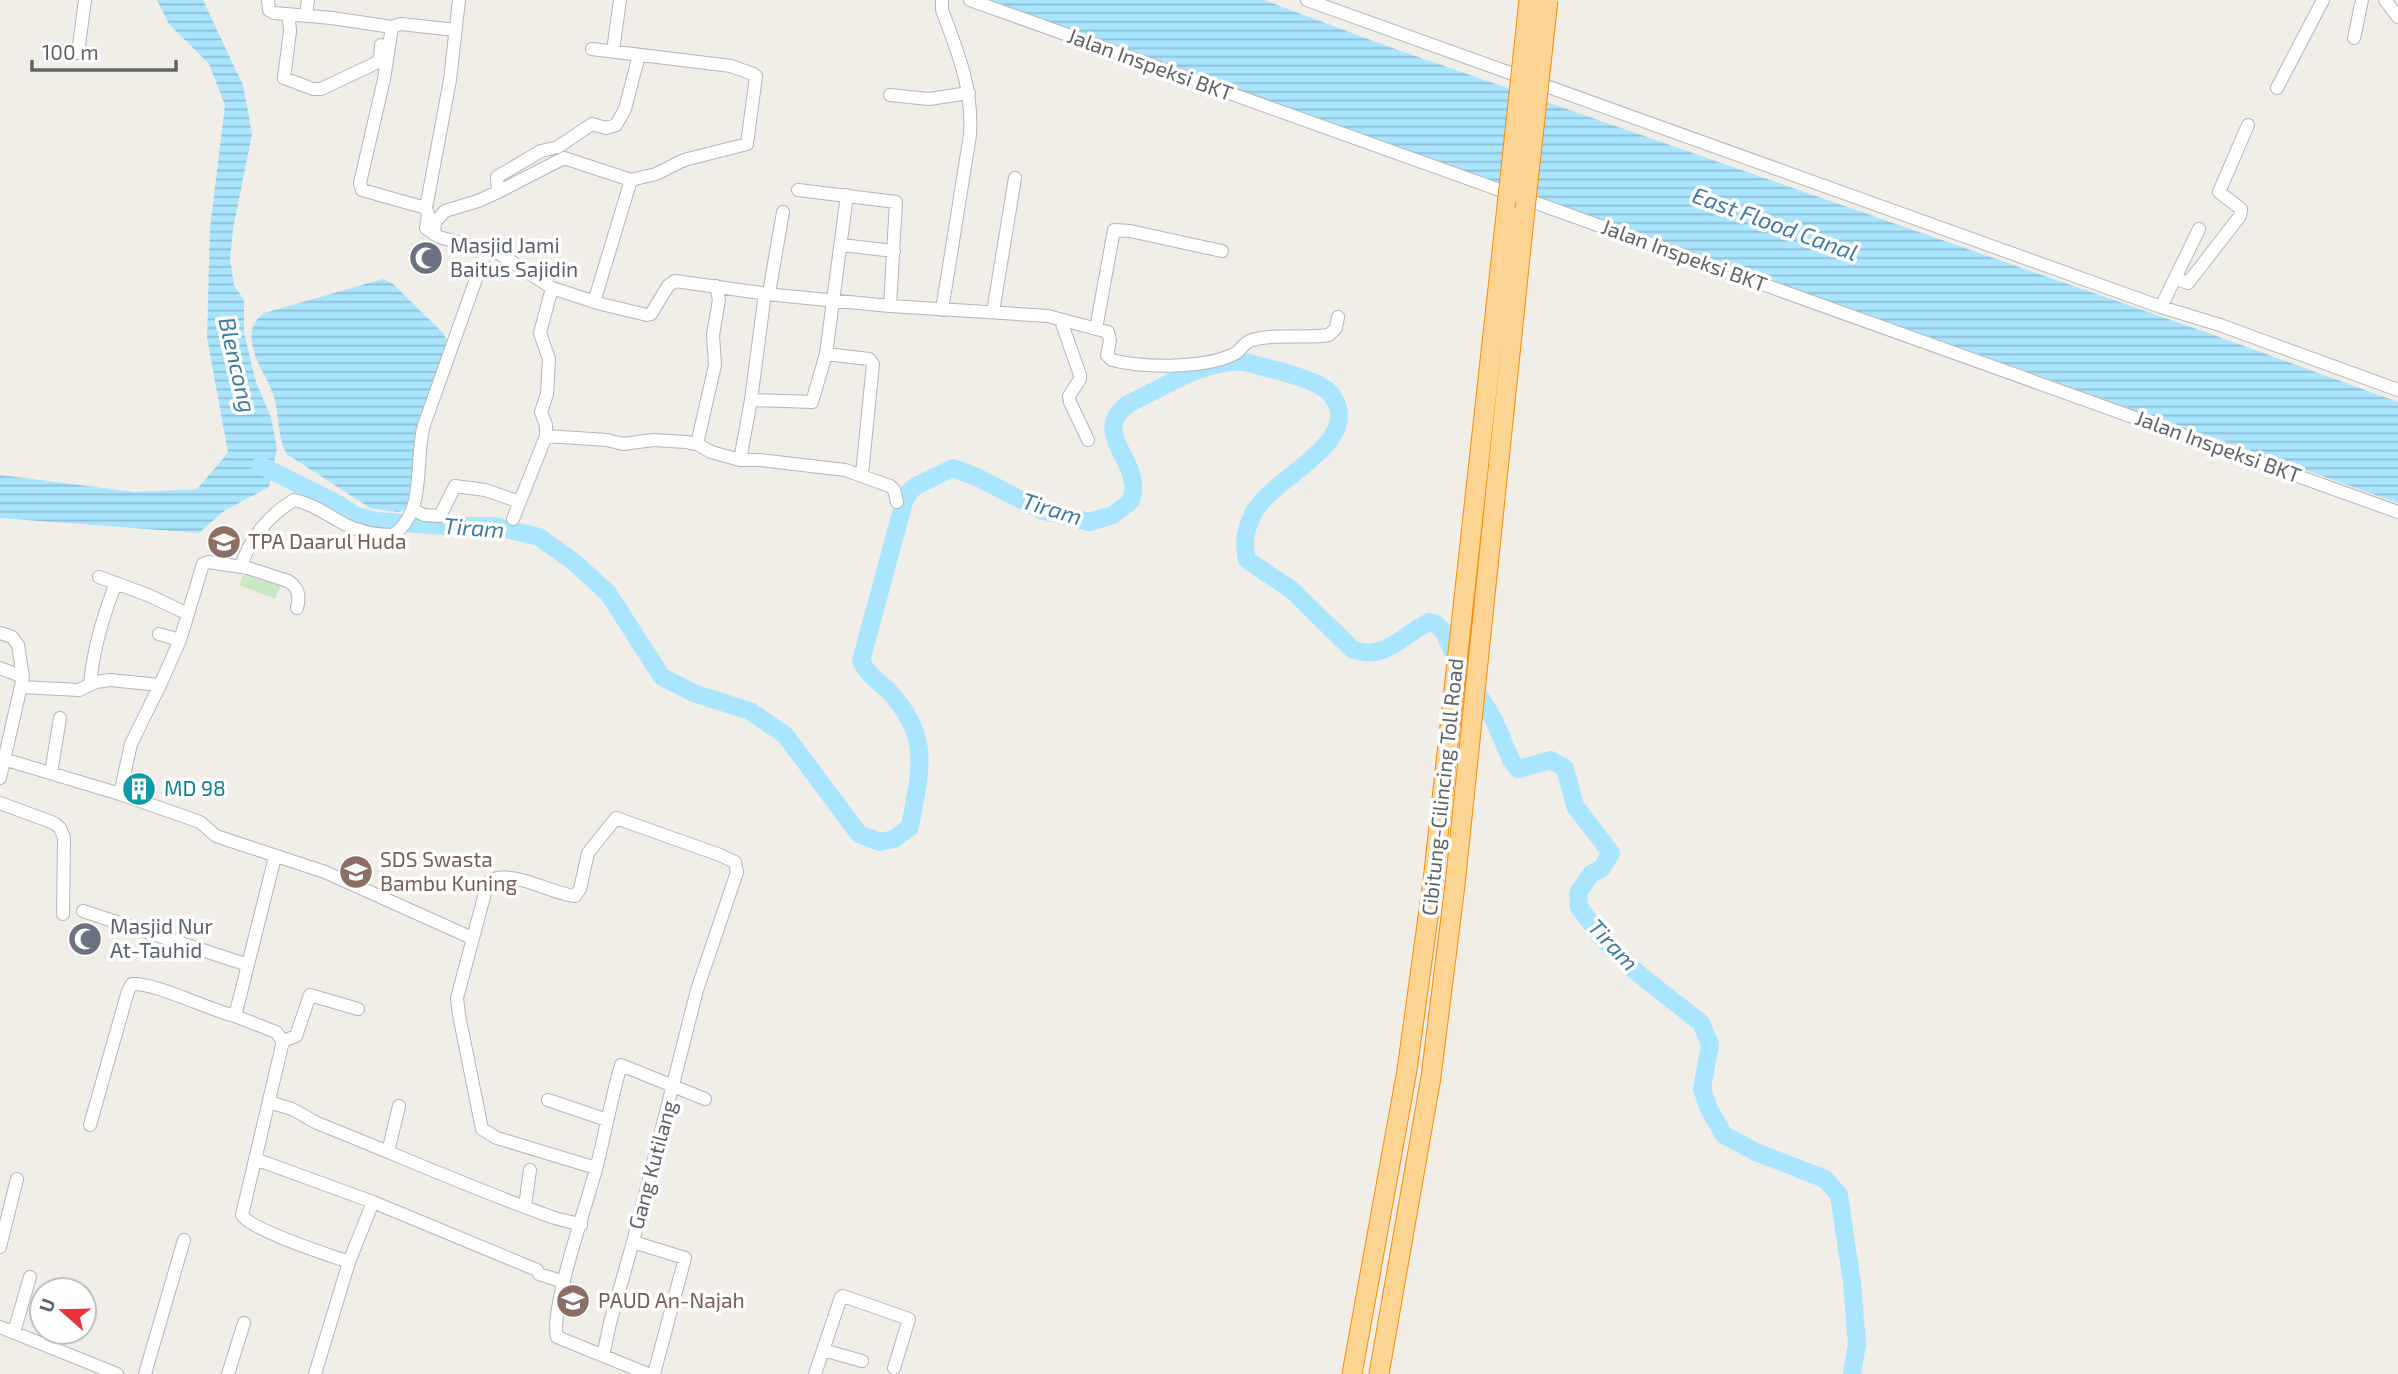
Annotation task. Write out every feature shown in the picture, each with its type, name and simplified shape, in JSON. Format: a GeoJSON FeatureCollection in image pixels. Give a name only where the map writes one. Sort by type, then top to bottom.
{"type":"FeatureCollection","features":[{"type":"Feature","properties":{"kind":"highway"},"geometry":{"type":"LineString","coordinates":[[1352,1374],[1407,1070],[1433,881],[1529,0]]}},
{"type":"Feature","properties":{"kind":"highway"},"geometry":{"type":"LineString","coordinates":[[1379,1374],[1431,1077],[1455,885],[1548,0]]}},
{"type":"Feature","properties":{"kind":"street"},"geometry":{"type":"LineString","coordinates":[[54,51],[78,53],[85,0]]}},
{"type":"Feature","properties":{"kind":"street"},"geometry":{"type":"LineString","coordinates":[[268,0],[271,12],[332,18],[391,29]]}},
{"type":"Feature","properties":{"kind":"street"},"geometry":{"type":"LineString","coordinates":[[306,16],[308,0]]}},
{"type":"Feature","properties":{"kind":"street"},"geometry":{"type":"LineString","coordinates":[[459,0],[450,80],[426,208],[429,215],[426,229],[433,234],[499,254],[552,288],[621,310],[651,314],[672,282],[890,306],[1048,316],[1108,332],[1107,355],[1112,360],[1160,365],[1197,364],[1236,353],[1248,341],[1255,339],[1329,335],[1336,328],[1338,317]]}},
{"type":"Feature","properties":{"kind":"street"},"geometry":{"type":"LineString","coordinates":[[613,51],[620,0]]}},
{"type":"Feature","properties":{"kind":"street"},"geometry":{"type":"LineString","coordinates":[[942,0],[942,10],[963,68],[971,109],[970,135],[942,310]]}},
{"type":"Feature","properties":{"kind":"street","name":"Jalan Inspeksi BKT"},"geometry":{"type":"LineString","coordinates":[[970,0],[2398,512]]}},
{"type":"Feature","properties":{"kind":"street"},"geometry":{"type":"LineString","coordinates":[[1307,0],[2398,390]]}},
{"type":"Feature","properties":{"kind":"street"},"geometry":{"type":"LineString","coordinates":[[2277,88],[2323,0]]}},
{"type":"Feature","properties":{"kind":"street"},"geometry":{"type":"LineString","coordinates":[[2354,38],[2362,0]]}},
{"type":"Feature","properties":{"kind":"street"},"geometry":{"type":"LineString","coordinates":[[2385,0],[2398,17]]}},
{"type":"Feature","properties":{"kind":"street"},"geometry":{"type":"LineString","coordinates":[[289,20],[284,78],[316,90],[376,63],[380,58],[384,34],[401,24],[455,30]]}},
{"type":"Feature","properties":{"kind":"street"},"geometry":{"type":"LineString","coordinates":[[391,29],[384,79],[360,187],[362,190],[426,208]]}},
{"type":"Feature","properties":{"kind":"street"},"geometry":{"type":"LineString","coordinates":[[433,234],[435,222],[445,211],[478,201],[564,158],[631,180],[656,174],[684,160],[747,144],[756,76],[747,70],[592,48]]}},
{"type":"Feature","properties":{"kind":"street"},"geometry":{"type":"LineString","coordinates":[[498,192],[497,177],[541,151],[558,147],[592,124],[606,128],[616,125],[625,109],[639,55]]}},
{"type":"Feature","properties":{"kind":"street"},"geometry":{"type":"LineString","coordinates":[[890,95],[929,99],[969,93]]}},
{"type":"Feature","properties":{"kind":"street"},"geometry":{"type":"LineString","coordinates":[[2177,279],[2188,283],[2239,216],[2241,209],[2220,192],[2248,125]]}},
{"type":"Feature","properties":{"kind":"street"},"geometry":{"type":"LineString","coordinates":[[993,313],[1015,178]]}},
{"type":"Feature","properties":{"kind":"street"},"geometry":{"type":"LineString","coordinates":[[594,302],[631,180]]}},
{"type":"Feature","properties":{"kind":"street"},"geometry":{"type":"LineString","coordinates":[[798,190],[896,202],[890,306]]}},
{"type":"Feature","properties":{"kind":"street"},"geometry":{"type":"LineString","coordinates":[[751,400],[812,402],[826,354],[847,195]]}},
{"type":"Feature","properties":{"kind":"street"},"geometry":{"type":"LineString","coordinates":[[740,460],[783,212]]}},
{"type":"Feature","properties":{"kind":"street"},"geometry":{"type":"LineString","coordinates":[[2161,307],[2177,279],[2199,229]]}},
{"type":"Feature","properties":{"kind":"street"},"geometry":{"type":"LineString","coordinates":[[1096,328],[1114,230],[1222,251]]}},
{"type":"Feature","properties":{"kind":"street"},"geometry":{"type":"LineString","coordinates":[[841,245],[894,251]]}},
{"type":"Feature","properties":{"kind":"street"},"geometry":{"type":"LineString","coordinates":[[241,567],[246,550],[253,539],[277,513],[294,500],[362,530],[393,535],[409,516],[416,491],[421,435],[486,251]]}},
{"type":"Feature","properties":{"kind":"street"},"geometry":{"type":"LineString","coordinates":[[697,444],[715,365],[713,335],[719,300],[716,286]]}},
{"type":"Feature","properties":{"kind":"street"},"geometry":{"type":"LineString","coordinates":[[513,519],[546,436],[546,425],[541,411],[547,394],[549,359],[540,333],[552,288]]}},
{"type":"Feature","properties":{"kind":"street"},"geometry":{"type":"LineString","coordinates":[[1062,321],[1080,375],[1069,396],[1070,402],[1088,440]]}},
{"type":"Feature","properties":{"kind":"street"},"geometry":{"type":"LineString","coordinates":[[826,354],[869,359],[873,364],[862,474]]}},
{"type":"Feature","properties":{"kind":"street"},"geometry":{"type":"LineString","coordinates":[[546,436],[607,440],[623,444],[653,440],[697,444],[711,452],[740,460],[828,467],[862,474],[890,486],[897,502]]}},
{"type":"Feature","properties":{"kind":"street"},"geometry":{"type":"LineString","coordinates":[[409,516],[440,516],[455,485],[485,490],[520,502]]}},
{"type":"Feature","properties":{"kind":"street"},"geometry":{"type":"LineString","coordinates":[[120,794],[131,744],[180,640],[203,564],[215,562],[260,571],[293,584],[299,593],[297,607]]}},
{"type":"Feature","properties":{"kind":"street"},"geometry":{"type":"LineString","coordinates":[[99,577],[148,595],[188,614]]}},
{"type":"Feature","properties":{"kind":"street"},"geometry":{"type":"LineString","coordinates":[[90,685],[92,660],[101,621],[116,583]]}},
{"type":"Feature","properties":{"kind":"street"},"geometry":{"type":"LineString","coordinates":[[0,633],[12,637],[18,645],[22,682],[2,759],[0,778]]}},
{"type":"Feature","properties":{"kind":"street"},"geometry":{"type":"LineString","coordinates":[[159,634],[180,640]]}},
{"type":"Feature","properties":{"kind":"street"},"geometry":{"type":"LineString","coordinates":[[0,668],[22,682],[79,690],[96,682],[110,680],[160,685]]}},
{"type":"Feature","properties":{"kind":"street"},"geometry":{"type":"LineString","coordinates":[[51,773],[60,718]]}},
{"type":"Feature","properties":{"kind":"street"},"geometry":{"type":"LineString","coordinates":[[2,759],[120,794],[200,822],[216,836],[325,872],[472,938],[457,1003],[482,1129],[497,1139],[596,1168]]}},
{"type":"Feature","properties":{"kind":"street"},"geometry":{"type":"LineString","coordinates":[[0,803],[49,821],[61,829],[64,838],[63,914]]}},
{"type":"Feature","properties":{"kind":"street","name":"Gang Kutilang"},"geometry":{"type":"LineString","coordinates":[[472,938],[488,882],[492,879],[516,879],[552,892],[575,896],[580,889],[588,853],[614,820],[621,818],[720,855],[736,865],[737,872],[697,990],[603,1356]]}},
{"type":"Feature","properties":{"kind":"street"},"geometry":{"type":"LineString","coordinates":[[235,1016],[275,857]]}},
{"type":"Feature","properties":{"kind":"street"},"geometry":{"type":"LineString","coordinates":[[83,911],[248,965]]}},
{"type":"Feature","properties":{"kind":"street"},"geometry":{"type":"LineString","coordinates":[[90,1125],[132,984],[235,1016],[276,1032],[283,1041]]}},
{"type":"Feature","properties":{"kind":"street"},"geometry":{"type":"LineString","coordinates":[[283,1041],[296,1035],[310,995],[358,1009]]}},
{"type":"Feature","properties":{"kind":"street"},"geometry":{"type":"LineString","coordinates":[[283,1041],[242,1210],[245,1220],[349,1262]]}},
{"type":"Feature","properties":{"kind":"street"},"geometry":{"type":"LineString","coordinates":[[648,1374],[557,1337],[564,1282],[622,1064],[705,1099]]}},
{"type":"Feature","properties":{"kind":"street"},"geometry":{"type":"LineString","coordinates":[[548,1100],[607,1120]]}},
{"type":"Feature","properties":{"kind":"street"},"geometry":{"type":"LineString","coordinates":[[269,1102],[292,1109],[317,1123],[388,1152],[553,1217],[581,1225]]}},
{"type":"Feature","properties":{"kind":"street"},"geometry":{"type":"LineString","coordinates":[[388,1152],[399,1106]]}},
{"type":"Feature","properties":{"kind":"street"},"geometry":{"type":"LineString","coordinates":[[254,1159],[373,1202],[537,1270],[539,1274],[564,1282]]}},
{"type":"Feature","properties":{"kind":"street"},"geometry":{"type":"LineString","coordinates":[[525,1206],[530,1170]]}},
{"type":"Feature","properties":{"kind":"street"},"geometry":{"type":"LineString","coordinates":[[0,1247],[17,1179]]}},
{"type":"Feature","properties":{"kind":"street"},"geometry":{"type":"LineString","coordinates":[[315,1374],[349,1262],[373,1202]]}},
{"type":"Feature","properties":{"kind":"street"},"geometry":{"type":"LineString","coordinates":[[145,1374],[184,1240]]}},
{"type":"Feature","properties":{"kind":"street"},"geometry":{"type":"LineString","coordinates":[[633,1242],[685,1258],[654,1374]]}},
{"type":"Feature","properties":{"kind":"street"},"geometry":{"type":"LineString","coordinates":[[14,1332],[28,1285]]}},
{"type":"Feature","properties":{"kind":"street"},"geometry":{"type":"LineString","coordinates":[[815,1374],[843,1296],[909,1318],[894,1368]]}},
{"type":"Feature","properties":{"kind":"street"},"geometry":{"type":"LineString","coordinates":[[228,1374],[244,1323]]}},
{"type":"Feature","properties":{"kind":"street"},"geometry":{"type":"LineString","coordinates":[[0,1327],[117,1374]]}},
{"type":"Feature","properties":{"kind":"street"},"geometry":{"type":"LineString","coordinates":[[823,1350],[862,1361]]}},
{"type":"Feature","properties":{"kind":"green space"},"geometry":{"type":"Polygon","coordinates":[[[245,571],[281,585],[275,599],[239,585],[245,571]]]}},
{"type":"Feature","properties":{"kind":"water","name":"Blencong"},"geometry":{"type":"Polygon","coordinates":[[[157,0],[203,0],[243,85],[252,134],[233,229],[230,259],[234,285],[244,300],[244,332],[255,379],[271,418],[277,448],[269,487],[224,511],[199,533],[0,518],[0,475],[135,492],[197,489],[228,453],[207,337],[210,228],[225,105],[209,64],[169,24],[157,0]]]}},
{"type":"Feature","properties":{"kind":"water","name":"East Flood Canal"},"geometry":{"type":"Polygon","coordinates":[[[988,0],[1264,0],[1384,45],[2211,334],[2398,402],[2398,503],[1194,76],[988,0]]]}},
{"type":"Feature","properties":{"kind":"water"},"geometry":{"type":"Polygon","coordinates":[[[383,279],[393,284],[442,332],[448,342],[408,509],[398,512],[370,508],[288,455],[282,444],[274,397],[256,357],[252,340],[253,326],[264,313],[383,279]]]}},
{"type":"Feature","properties":{"kind":"waterway","name":"Tiram"},"geometry":{"type":"LineString","coordinates":[[260,465],[338,504],[356,516],[376,521],[494,526],[539,537],[574,562],[608,593],[662,677],[696,694],[750,711],[785,735],[859,834],[880,842],[894,839],[910,827],[920,759],[914,729],[906,713],[861,661],[904,502],[910,491],[953,468],[977,477],[1041,510],[1089,522],[1113,515],[1131,501],[1131,473],[1114,433],[1118,414],[1128,404],[1200,369],[1230,362],[1245,362],[1319,385],[1329,392],[1335,401],[1338,423],[1332,437],[1320,451],[1262,501],[1253,514],[1246,537],[1247,560],[1292,590],[1352,649],[1363,652],[1383,650],[1429,622],[1436,624],[1444,632],[1494,720],[1511,760],[1518,769],[1551,760],[1565,768],[1575,806],[1611,853],[1602,868],[1591,874],[1578,893],[1579,907],[1603,939],[1635,971],[1701,1023],[1710,1044],[1702,1089],[1709,1109],[1724,1135],[1756,1152],[1825,1179],[1839,1195],[1852,1283],[1857,1344],[1852,1374]]}},
{"type":"Feature","properties":{"kind":"place","name":"Masjid Jami Baitus Sajidin"},"geometry":{"type":"Point","coordinates":[426,258]}},
{"type":"Feature","properties":{"kind":"place","name":"TPA Daarul Huda"},"geometry":{"type":"Point","coordinates":[224,542]}},
{"type":"Feature","properties":{"kind":"place","name":"MD 98"},"geometry":{"type":"Point","coordinates":[139,789]}},
{"type":"Feature","properties":{"kind":"place","name":"SDS Swasta Bambu Kuning"},"geometry":{"type":"Point","coordinates":[356,872]}},
{"type":"Feature","properties":{"kind":"place","name":"Masjid Nur At-Tauhid"},"geometry":{"type":"Point","coordinates":[85,939]}},
{"type":"Feature","properties":{"kind":"place","name":"PAUD An-Najah"},"geometry":{"type":"Point","coordinates":[573,1301]}}]}
